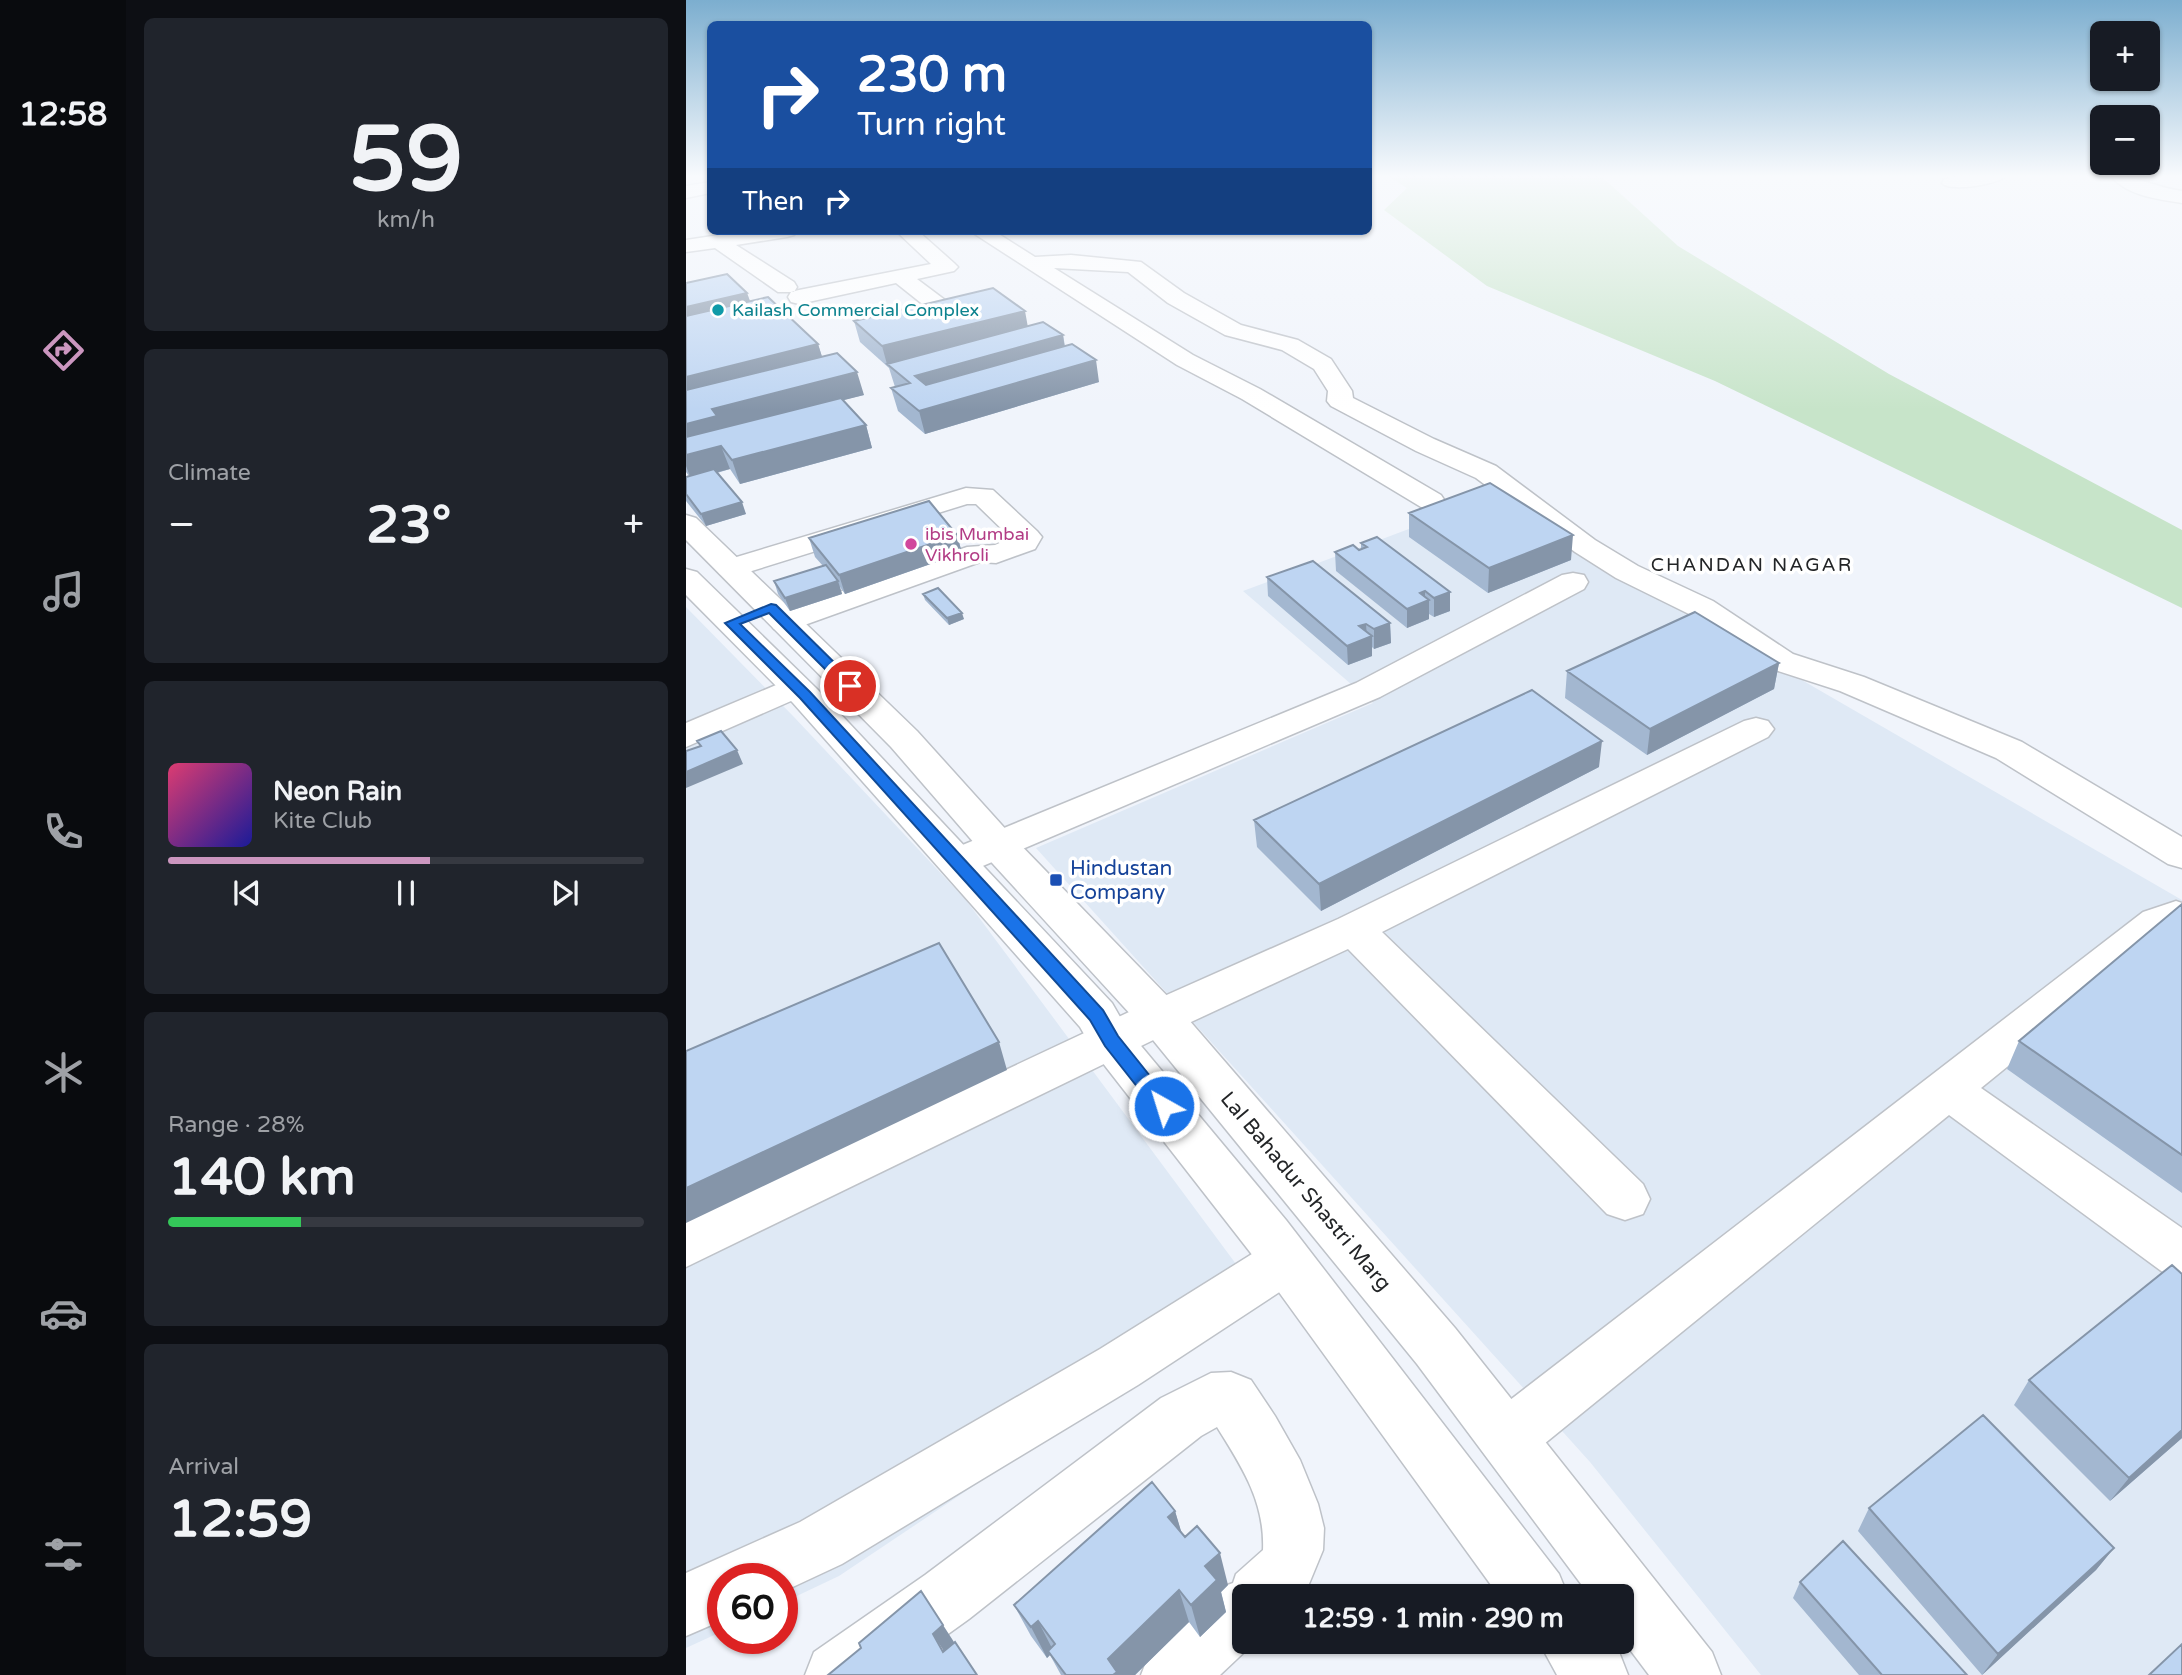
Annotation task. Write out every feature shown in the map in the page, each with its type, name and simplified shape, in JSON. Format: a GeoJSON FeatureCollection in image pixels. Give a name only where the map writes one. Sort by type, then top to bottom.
{"type":"FeatureCollection","features":[{"type":"Feature","properties":{"kind":"street"},"geometry":{"type":"LineString","coordinates":[[735,254],[792,292],[947,267],[932,254]]}},
{"type":"Feature","properties":{"kind":"street"},"geometry":{"type":"LineString","coordinates":[[1017,254],[1185,360],[1251,394],[1432,500]]}},
{"type":"Feature","properties":{"kind":"street"},"geometry":{"type":"LineString","coordinates":[[1031,263],[1071,261],[1134,266],[1176,298],[1233,330],[1290,345],[1323,364],[1340,391],[1340,401],[1425,445],[1486,472],[1586,546],[1627,572],[1702,608],[1780,661],[1852,684],[2009,750],[2182,855]]}},
{"type":"Feature","properties":{"kind":"street"},"geometry":{"type":"LineString","coordinates":[[900,276],[953,317]]}},
{"type":"Feature","properties":{"kind":"street","name":"Lal Bahadur Shastri Marg"},"geometry":{"type":"LineString","coordinates":[[686,524],[731,568],[771,621],[904,739],[976,852],[1096,1015],[1111,1041],[1286,1260],[1528,1584]]}},
{"type":"Feature","properties":{"kind":"street"},"geometry":{"type":"LineString","coordinates":[[731,568],[955,529],[771,621]]}},
{"type":"Feature","properties":{"kind":"street"},"geometry":{"type":"LineString","coordinates":[[771,621],[1013,561]]}},
{"type":"Feature","properties":{"kind":"street","name":"Lal Bahadur Shastri Marg"},"geometry":{"type":"LineString","coordinates":[[686,578],[771,621],[796,687],[976,852],[1038,885],[1160,1017],[1436,1346],[1689,1675]]}},
{"type":"Feature","properties":{"kind":"street"},"geometry":{"type":"LineString","coordinates":[[976,852],[1368,690],[1573,582]]}},
{"type":"Feature","properties":{"kind":"street"},"geometry":{"type":"LineString","coordinates":[[686,736],[796,687]]}},
{"type":"Feature","properties":{"kind":"street"},"geometry":{"type":"LineString","coordinates":[[686,1244],[1160,1017],[1353,929],[1756,729]]}},
{"type":"Feature","properties":{"kind":"street"},"geometry":{"type":"LineString","coordinates":[[1508,1437],[2158,922],[2176,916],[2182,919]]}},
{"type":"Feature","properties":{"kind":"street"},"geometry":{"type":"LineString","coordinates":[[1353,929],[1625,1199]]}},
{"type":"Feature","properties":{"kind":"street"},"geometry":{"type":"LineString","coordinates":[[1948,1089],[2182,1257]]}},
{"type":"Feature","properties":{"kind":"street"},"geometry":{"type":"LineString","coordinates":[[776,1563],[821,1543],[1119,1367],[1286,1260]]}},
{"type":"Feature","properties":{"kind":"street"},"geometry":{"type":"LineString","coordinates":[[837,1675],[947,1597],[1181,1418],[1211,1400],[1231,1399],[1261,1446],[1284,1490],[1291,1511],[1293,1543],[1286,1571],[1271,1584]]}},
{"type":"Feature","properties":{"kind":"street"},"geometry":{"type":"LineString","coordinates":[[686,1605],[707,1595]]}},
{"type":"Feature","properties":{"kind":"street"},"geometry":{"type":"LineString","coordinates":[[1173,1675],[1232,1620]]}},
{"type":"Feature","properties":{"kind":"street"},"geometry":{"type":"LineString","coordinates":[[1580,1654],[1596,1675]]}},
{"type":"Feature","properties":{"kind":"shaded area"},"geometry":{"type":"Polygon","coordinates":[[[1489,499],[2182,900],[2182,1675],[1761,1675],[1590,1462],[1036,848],[1373,703],[1243,591],[1489,499]]]}},
{"type":"Feature","properties":{"kind":"shaded area"},"geometry":{"type":"Polygon","coordinates":[[[686,607],[966,900],[1259,1295],[839,1576],[798,1595],[798,1563],[707,1563],[707,1638],[686,1648],[686,607]]]}},
{"type":"Feature","properties":{"kind":"green space"},"geometry":{"type":"Polygon","coordinates":[[[1444,254],[1691,254],[1889,374],[2182,530],[2182,608],[1715,381],[1487,286],[1444,254]]]}},
{"type":"Feature","properties":{"kind":"building"},"geometry":{"type":"Polygon","coordinates":[[[727,274],[747,293],[686,307],[686,283],[727,274]]]}},
{"type":"Feature","properties":{"kind":"building"},"geometry":{"type":"Polygon","coordinates":[[[993,288],[1025,311],[882,346],[854,321],[993,288]]]}},
{"type":"Feature","properties":{"kind":"building"},"geometry":{"type":"Polygon","coordinates":[[[768,297],[818,344],[686,377],[686,316],[768,297]]]}},
{"type":"Feature","properties":{"kind":"building"},"geometry":{"type":"Polygon","coordinates":[[[1043,322],[1063,335],[915,376],[926,385],[1072,344],[1096,360],[919,411],[891,388],[910,383],[887,364],[1043,322]]]}},
{"type":"Feature","properties":{"kind":"building"},"geometry":{"type":"Polygon","coordinates":[[[837,353],[857,372],[712,409],[717,416],[686,424],[686,390],[837,353]]]}},
{"type":"Feature","properties":{"kind":"building"},"geometry":{"type":"Polygon","coordinates":[[[841,398],[866,425],[732,460],[721,446],[686,455],[686,437],[841,398]]]}},
{"type":"Feature","properties":{"kind":"building"},"geometry":{"type":"Polygon","coordinates":[[[714,469],[742,502],[701,514],[686,494],[686,477],[714,469]]]}},
{"type":"Feature","properties":{"kind":"building"},"geometry":{"type":"Polygon","coordinates":[[[1490,483],[1573,535],[1489,568],[1409,513],[1490,483]]]}},
{"type":"Feature","properties":{"kind":"building"},"geometry":{"type":"Polygon","coordinates":[[[929,501],[957,535],[839,575],[809,538],[929,501]]]}},
{"type":"Feature","properties":{"kind":"building"},"geometry":{"type":"Polygon","coordinates":[[[1377,537],[1450,592],[1434,598],[1425,591],[1420,593],[1429,600],[1407,609],[1335,552],[1353,545],[1359,550],[1367,547],[1361,543],[1377,537]]]}},
{"type":"Feature","properties":{"kind":"building"},"geometry":{"type":"Polygon","coordinates":[[[1313,561],[1390,623],[1374,629],[1366,624],[1359,626],[1372,636],[1347,646],[1267,577],[1313,561]]]}},
{"type":"Feature","properties":{"kind":"building"},"geometry":{"type":"Polygon","coordinates":[[[826,565],[838,581],[785,598],[774,581],[826,565]]]}},
{"type":"Feature","properties":{"kind":"building"},"geometry":{"type":"Polygon","coordinates":[[[938,588],[962,613],[947,618],[923,594],[938,588]]]}},
{"type":"Feature","properties":{"kind":"building"},"geometry":{"type":"Polygon","coordinates":[[[1695,612],[1779,663],[1650,729],[1567,671],[1695,612]]]}},
{"type":"Feature","properties":{"kind":"building"},"geometry":{"type":"Polygon","coordinates":[[[1532,690],[1602,741],[1319,884],[1254,820],[1532,690]]]}},
{"type":"Feature","properties":{"kind":"building"},"geometry":{"type":"Polygon","coordinates":[[[721,731],[737,750],[686,772],[686,751],[701,746],[697,741],[721,731]]]}},
{"type":"Feature","properties":{"kind":"building"},"geometry":{"type":"Polygon","coordinates":[[[2182,904],[2182,1155],[2019,1041],[2182,904]]]}},
{"type":"Feature","properties":{"kind":"building"},"geometry":{"type":"Polygon","coordinates":[[[939,943],[999,1042],[686,1188],[686,1051],[939,943]]]}},
{"type":"Feature","properties":{"kind":"building"},"geometry":{"type":"Polygon","coordinates":[[[2172,1265],[2182,1274],[2182,1430],[2129,1478],[2029,1380],[2172,1265]]]}},
{"type":"Feature","properties":{"kind":"building"},"geometry":{"type":"Polygon","coordinates":[[[1983,1415],[2114,1548],[1998,1654],[1869,1508],[1983,1415]]]}},
{"type":"Feature","properties":{"kind":"building"},"geometry":{"type":"Polygon","coordinates":[[[1152,1482],[1175,1511],[1168,1517],[1185,1537],[1197,1526],[1220,1553],[1205,1566],[1217,1580],[1191,1605],[1179,1590],[1108,1659],[1117,1672],[1113,1675],[1066,1675],[1048,1651],[1055,1644],[1038,1621],[1031,1627],[1014,1605],[1152,1482]]]}},
{"type":"Feature","properties":{"kind":"building"},"geometry":{"type":"Polygon","coordinates":[[[1843,1541],[1967,1675],[1882,1675],[1800,1582],[1843,1541]]]}},
{"type":"Feature","properties":{"kind":"building"},"geometry":{"type":"Polygon","coordinates":[[[921,1591],[943,1625],[933,1634],[943,1652],[955,1642],[977,1675],[828,1675],[861,1648],[859,1643],[921,1591]]]}},
{"type":"Feature","properties":{"kind":"building"},"geometry":{"type":"Polygon","coordinates":[[[2182,1644],[2182,1675],[2149,1675],[2182,1644]]]}},
{"type":"Feature","properties":{"kind":"place","name":"Kailash Commercial Complex"},"geometry":{"type":"Point","coordinates":[718,310]}},
{"type":"Feature","properties":{"kind":"place","name":"ibis Mumbai Vikhroli"},"geometry":{"type":"Point","coordinates":[911,544]}},
{"type":"Feature","properties":{"kind":"place","name":"Hindustan Company"},"geometry":{"type":"Point","coordinates":[1056,880]}},
{"type":"Feature","properties":{"kind":"district","name":"CHANDAN NAGAR"},"geometry":{"type":"Point","coordinates":[1752,564]}},
{"type":"Feature","properties":{"kind":"route"},"geometry":{"type":"LineString","coordinates":[[850,686],[771,608],[732,623],[805,695],[1096,1015],[1111,1041],[1164,1106]]}}]}
